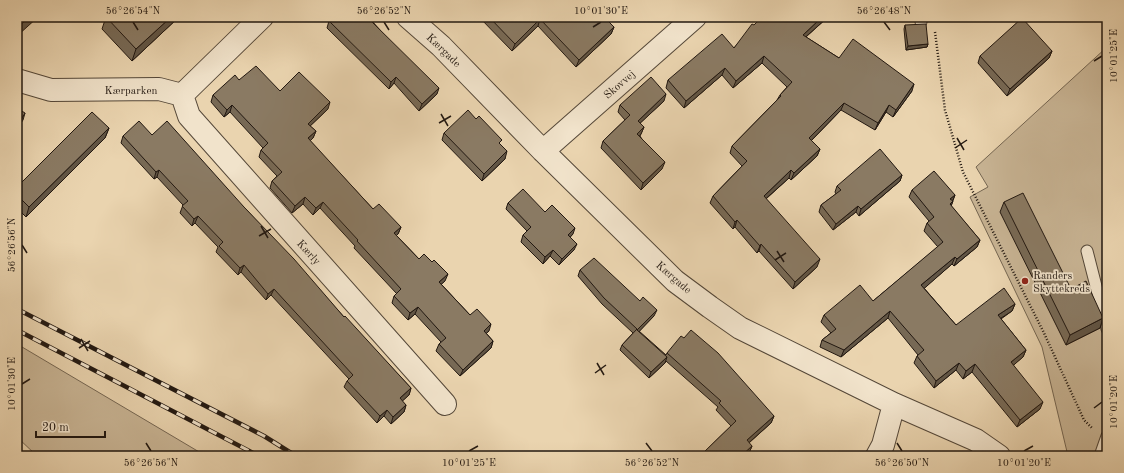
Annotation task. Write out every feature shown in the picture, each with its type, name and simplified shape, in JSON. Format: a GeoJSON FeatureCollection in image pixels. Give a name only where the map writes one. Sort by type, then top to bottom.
{"type":"FeatureCollection","features":[{"type":"Feature","properties":{"kind":"street"},"geometry":{"type":"LineString","coordinates":[[182,95],[262,17]]}},
{"type":"Feature","properties":{"kind":"street","name":"Kærgade"},"geometry":{"type":"LineString","coordinates":[[408,17],[442,46],[543,151],[675,281],[710,307],[740,328],[894,404],[976,440],[999,456]]}},
{"type":"Feature","properties":{"kind":"street","name":"Skovvej"},"geometry":{"type":"LineString","coordinates":[[543,151],[695,17]]}},
{"type":"Feature","properties":{"kind":"street","name":"Kærparken"},"geometry":{"type":"LineString","coordinates":[[17,80],[51,90],[159,89],[182,95]]}},
{"type":"Feature","properties":{"kind":"street","name":"Kærly"},"geometry":{"type":"LineString","coordinates":[[182,95],[189,116],[445,404]]}},
{"type":"Feature","properties":{"kind":"street"},"geometry":{"type":"LineString","coordinates":[[877,456],[883,445],[894,404]]}},
{"type":"Feature","properties":{"kind":"lane"},"geometry":{"type":"LineString","coordinates":[[1087,251],[1107,329]]}},
{"type":"Feature","properties":{"kind":"lane"},"geometry":{"type":"LineString","coordinates":[[1100,456],[1106,440]]}},
{"type":"Feature","properties":{"kind":"path"},"geometry":{"type":"LineString","coordinates":[[934,25],[945,110],[963,172],[1044,333],[1084,420],[1106,440]]}},
{"type":"Feature","properties":{"kind":"path"},"geometry":{"type":"LineString","coordinates":[[17,449],[23,456]]}},
{"type":"Feature","properties":{"kind":"shaded area"},"geometry":{"type":"Polygon","coordinates":[[[1107,47],[1107,456],[1068,456],[1042,347],[970,197],[988,187],[976,167],[1107,47]]]}},
{"type":"Feature","properties":{"kind":"shaded area"},"geometry":{"type":"Polygon","coordinates":[[[17,344],[206,456],[37,456],[17,437],[17,344]]]}},
{"type":"Feature","properties":{"kind":"building"},"geometry":{"type":"Polygon","coordinates":[[[17,17],[29,17],[17,28],[17,17]]]}},
{"type":"Feature","properties":{"kind":"building"},"geometry":{"type":"Polygon","coordinates":[[[106,17],[171,17],[136,49],[106,17]]]}},
{"type":"Feature","properties":{"kind":"building"},"geometry":{"type":"Polygon","coordinates":[[[333,17],[371,17],[373,19],[371,21],[439,88],[422,104],[396,77],[391,82],[329,21],[333,17]]]}},
{"type":"Feature","properties":{"kind":"building"},"geometry":{"type":"Polygon","coordinates":[[[489,17],[604,17],[614,27],[579,60],[540,19],[515,44],[489,17]]]}},
{"type":"Feature","properties":{"kind":"building"},"geometry":{"type":"Polygon","coordinates":[[[762,17],[822,17],[803,35],[839,58],[853,39],[914,84],[896,110],[889,105],[878,123],[844,103],[809,138],[820,149],[794,173],[791,170],[764,196],[820,259],[795,282],[737,220],[735,222],[713,196],[747,161],[732,146],[781,96],[780,95],[792,82],[764,56],[736,81],[725,68],[686,101],[668,80],[722,34],[734,48],[752,24],[754,25],[762,17]]]}},
{"type":"Feature","properties":{"kind":"building"},"geometry":{"type":"Polygon","coordinates":[[[1022,18],[1052,51],[1010,89],[980,56],[1022,18]]]}},
{"type":"Feature","properties":{"kind":"building"},"geometry":{"type":"Polygon","coordinates":[[[926,24],[928,44],[908,46],[905,25],[926,24]]]}},
{"type":"Feature","properties":{"kind":"building"},"geometry":{"type":"Polygon","coordinates":[[[256,66],[280,91],[299,72],[330,102],[308,124],[316,131],[308,138],[373,209],[379,204],[401,227],[394,233],[419,259],[424,254],[432,262],[434,260],[448,274],[439,282],[470,315],[477,309],[491,324],[484,331],[493,341],[463,370],[439,344],[446,338],[418,307],[410,313],[394,296],[401,289],[323,202],[316,208],[305,197],[295,206],[272,181],[282,172],[261,150],[268,143],[232,105],[227,110],[213,95],[235,75],[239,80],[256,66]]]}},
{"type":"Feature","properties":{"kind":"building"},"geometry":{"type":"Polygon","coordinates":[[[651,77],[666,94],[638,121],[644,127],[637,134],[665,162],[643,183],[603,141],[630,115],[620,105],[651,77]]]}},
{"type":"Feature","properties":{"kind":"building"},"geometry":{"type":"Polygon","coordinates":[[[17,108],[25,113],[17,126],[17,108]]]}},
{"type":"Feature","properties":{"kind":"building"},"geometry":{"type":"Polygon","coordinates":[[[468,110],[476,119],[479,116],[502,140],[499,143],[507,151],[484,174],[444,133],[468,110]]]}},
{"type":"Feature","properties":{"kind":"building"},"geometry":{"type":"Polygon","coordinates":[[[92,112],[109,128],[29,207],[17,195],[17,187],[92,112]]]}},
{"type":"Feature","properties":{"kind":"building"},"geometry":{"type":"Polygon","coordinates":[[[139,121],[152,135],[167,121],[244,207],[294,259],[344,317],[345,316],[411,388],[400,398],[406,405],[393,417],[387,410],[380,416],[347,381],[353,375],[274,289],[268,294],[244,265],[240,268],[219,246],[223,242],[198,216],[194,219],[182,206],[188,201],[159,170],[156,172],[123,136],[139,121]]]}},
{"type":"Feature","properties":{"kind":"building"},"geometry":{"type":"Polygon","coordinates":[[[880,149],[902,175],[861,209],[858,206],[836,224],[821,205],[841,190],[837,186],[880,149]]]}},
{"type":"Feature","properties":{"kind":"building"},"geometry":{"type":"Polygon","coordinates":[[[934,171],[955,195],[950,199],[953,201],[950,204],[980,240],[957,259],[955,257],[921,285],[956,325],[1004,288],[1015,304],[998,315],[1026,350],[1011,362],[1043,402],[1020,420],[975,364],[966,371],[959,363],[936,381],[917,356],[924,350],[890,311],[844,350],[822,340],[836,329],[824,315],[860,285],[873,301],[943,242],[927,223],[934,217],[912,190],[934,171]]]}},
{"type":"Feature","properties":{"kind":"building"},"geometry":{"type":"Polygon","coordinates":[[[523,189],[545,212],[552,205],[575,228],[568,235],[577,244],[562,259],[553,250],[545,257],[523,235],[531,227],[508,203],[523,189]]]}},
{"type":"Feature","properties":{"kind":"building"},"geometry":{"type":"Polygon","coordinates":[[[1023,193],[1071,289],[1086,281],[1103,318],[1070,335],[1004,202],[1023,193]]]}},
{"type":"Feature","properties":{"kind":"building"},"geometry":{"type":"Polygon","coordinates":[[[594,258],[640,301],[643,297],[657,310],[637,330],[667,357],[651,372],[622,345],[637,329],[604,298],[580,270],[594,258]]]}},
{"type":"Feature","properties":{"kind":"building"},"geometry":{"type":"Polygon","coordinates":[[[691,330],[718,353],[774,416],[747,440],[752,446],[741,456],[703,456],[702,454],[736,421],[719,403],[721,401],[667,353],[681,336],[684,338],[691,330]]]}},
{"type":"Feature","properties":{"kind":"railway"},"geometry":{"type":"LineString","coordinates":[[17,309],[264,436],[296,456]]}},
{"type":"Feature","properties":{"kind":"railway"},"geometry":{"type":"LineString","coordinates":[[17,330],[259,456]]}},
{"type":"Feature","properties":{"kind":"place","name":"Randers Skyttekreds"},"geometry":{"type":"Point","coordinates":[1025,281]}}]}
